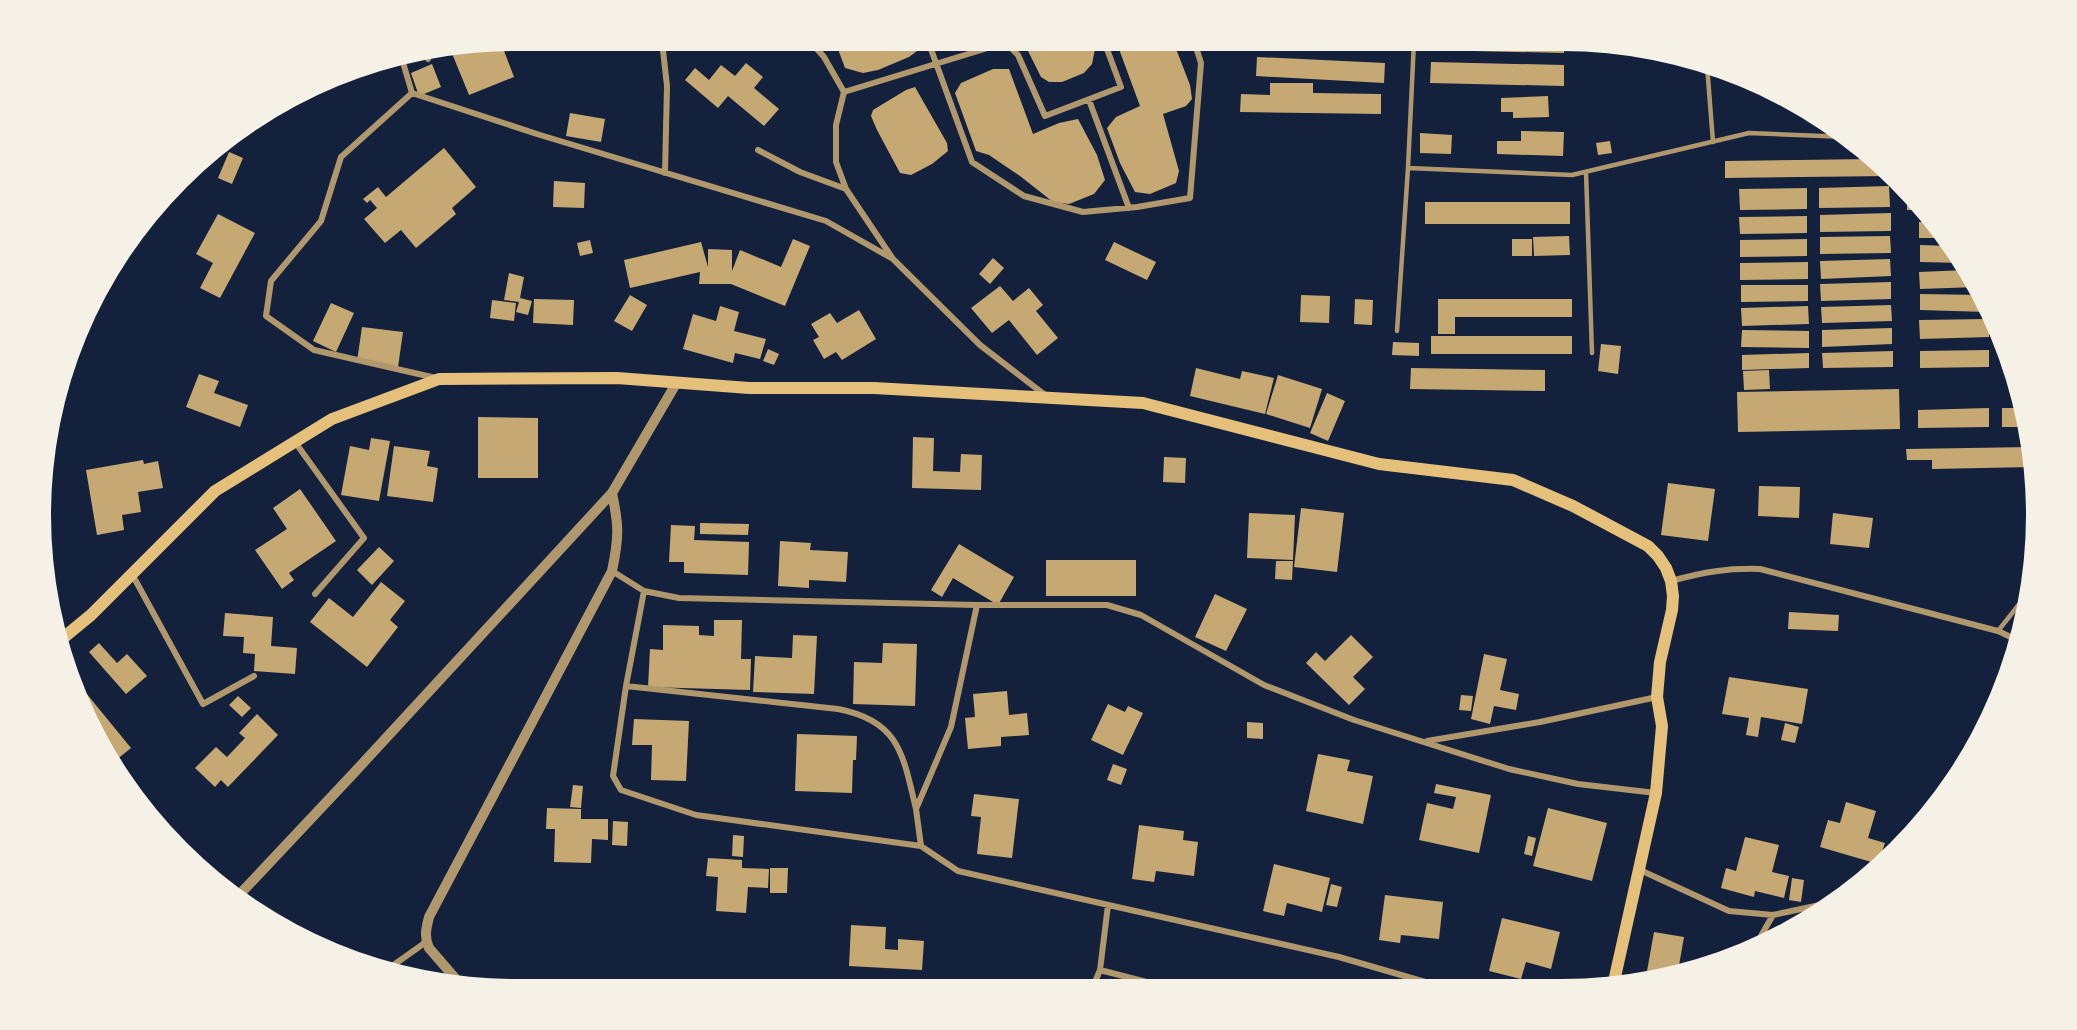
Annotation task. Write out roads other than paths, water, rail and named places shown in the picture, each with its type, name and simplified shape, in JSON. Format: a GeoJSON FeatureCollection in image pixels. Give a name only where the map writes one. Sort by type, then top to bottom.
{"type":"FeatureCollection","features":[{"type":"Feature","properties":{"kind":"main road"},"geometry":{"type":"LineString","coordinates":[[67,635],[91,615],[215,491],[332,419],[439,379],[617,378],[749,388],[874,388],[1143,403],[1378,464],[1513,480],[1572,506],[1648,546],[1666,568],[1671,582],[1672,610],[1660,662],[1657,697],[1662,726],[1656,793],[1615,976]]}},
{"type":"Feature","properties":{"kind":"street"},"geometry":{"type":"LineString","coordinates":[[663,51],[667,86],[665,173]]}},
{"type":"Feature","properties":{"kind":"street"},"geometry":{"type":"LineString","coordinates":[[819,51],[844,92],[836,125],[836,162],[846,189],[893,259],[980,345],[1048,398]]}},
{"type":"Feature","properties":{"kind":"street"},"geometry":{"type":"LineString","coordinates":[[932,51],[972,162],[1024,196],[1083,212],[1129,208],[1190,198],[1201,63],[1197,51]]}},
{"type":"Feature","properties":{"kind":"street"},"geometry":{"type":"LineString","coordinates":[[844,92],[977,51]]}},
{"type":"Feature","properties":{"kind":"street"},"geometry":{"type":"LineString","coordinates":[[1014,51],[1018,55],[1045,116],[1121,87],[1108,51]]}},
{"type":"Feature","properties":{"kind":"street"},"geometry":{"type":"LineString","coordinates":[[404,65],[412,93]]}},
{"type":"Feature","properties":{"kind":"street"},"geometry":{"type":"LineString","coordinates":[[412,93],[540,135],[826,221],[893,259]]}},
{"type":"Feature","properties":{"kind":"street"},"geometry":{"type":"LineString","coordinates":[[412,93],[341,157],[321,221],[271,281],[266,316],[314,350],[439,379]]}},
{"type":"Feature","properties":{"kind":"street"},"geometry":{"type":"LineString","coordinates":[[1089,100],[1129,208]]}},
{"type":"Feature","properties":{"kind":"street"},"geometry":{"type":"LineString","coordinates":[[758,150],[800,172],[846,189]]}},
{"type":"Feature","properties":{"kind":"street"},"geometry":{"type":"LineString","coordinates":[[243,891],[612,493],[677,382]]}},
{"type":"Feature","properties":{"kind":"street"},"geometry":{"type":"LineString","coordinates":[[295,442],[364,538],[315,594]]}},
{"type":"Feature","properties":{"kind":"street"},"geometry":{"type":"LineString","coordinates":[[452,975],[426,942],[425,930],[429,917],[612,571],[618,543],[619,524],[612,493]]}},
{"type":"Feature","properties":{"kind":"street"},"geometry":{"type":"LineString","coordinates":[[1671,582],[1728,568],[1760,569],[1998,630],[2010,636]]}},
{"type":"Feature","properties":{"kind":"street"},"geometry":{"type":"LineString","coordinates":[[612,571],[644,591],[679,598],[977,604],[1107,604],[1141,615],[1264,685],[1354,720],[1509,769],[1607,788],[1656,793]]}},
{"type":"Feature","properties":{"kind":"street"},"geometry":{"type":"LineString","coordinates":[[131,574],[203,704],[254,676]]}},
{"type":"Feature","properties":{"kind":"street"},"geometry":{"type":"LineString","coordinates":[[644,591],[626,686],[613,776],[621,790],[696,815],[921,846],[958,871],[1339,957],[1415,979]]}},
{"type":"Feature","properties":{"kind":"street"},"geometry":{"type":"LineString","coordinates":[[916,809],[951,727],[977,604]]}},
{"type":"Feature","properties":{"kind":"street"},"geometry":{"type":"LineString","coordinates":[[626,686],[838,710],[871,719],[885,729],[904,758],[916,809],[921,846]]}},
{"type":"Feature","properties":{"kind":"street"},"geometry":{"type":"LineString","coordinates":[[1424,742],[1540,722],[1657,697]]}},
{"type":"Feature","properties":{"kind":"street"},"geometry":{"type":"LineString","coordinates":[[1640,870],[1729,910],[1773,915],[1810,907]]}},
{"type":"Feature","properties":{"kind":"street"},"geometry":{"type":"LineString","coordinates":[[1097,979],[1108,905]]}},
{"type":"Feature","properties":{"kind":"street"},"geometry":{"type":"LineString","coordinates":[[1763,933],[1773,915]]}},
{"type":"Feature","properties":{"kind":"street"},"geometry":{"type":"LineString","coordinates":[[395,963],[426,942]]}},
{"type":"Feature","properties":{"kind":"street"},"geometry":{"type":"LineString","coordinates":[[1100,970],[1135,979]]}},
{"type":"Feature","properties":{"kind":"lane"},"geometry":{"type":"LineString","coordinates":[[1397,331],[1414,51]]}},
{"type":"Feature","properties":{"kind":"lane"},"geometry":{"type":"LineString","coordinates":[[1708,75],[1713,142]]}},
{"type":"Feature","properties":{"kind":"lane"},"geometry":{"type":"LineString","coordinates":[[1408,168],[1572,175],[1749,133],[1829,135]]}},
{"type":"Feature","properties":{"kind":"lane"},"geometry":{"type":"LineString","coordinates":[[1586,172],[1592,353]]}},
{"type":"Feature","properties":{"kind":"lane"},"geometry":{"type":"LineString","coordinates":[[1998,630],[2017,607]]}}]}
